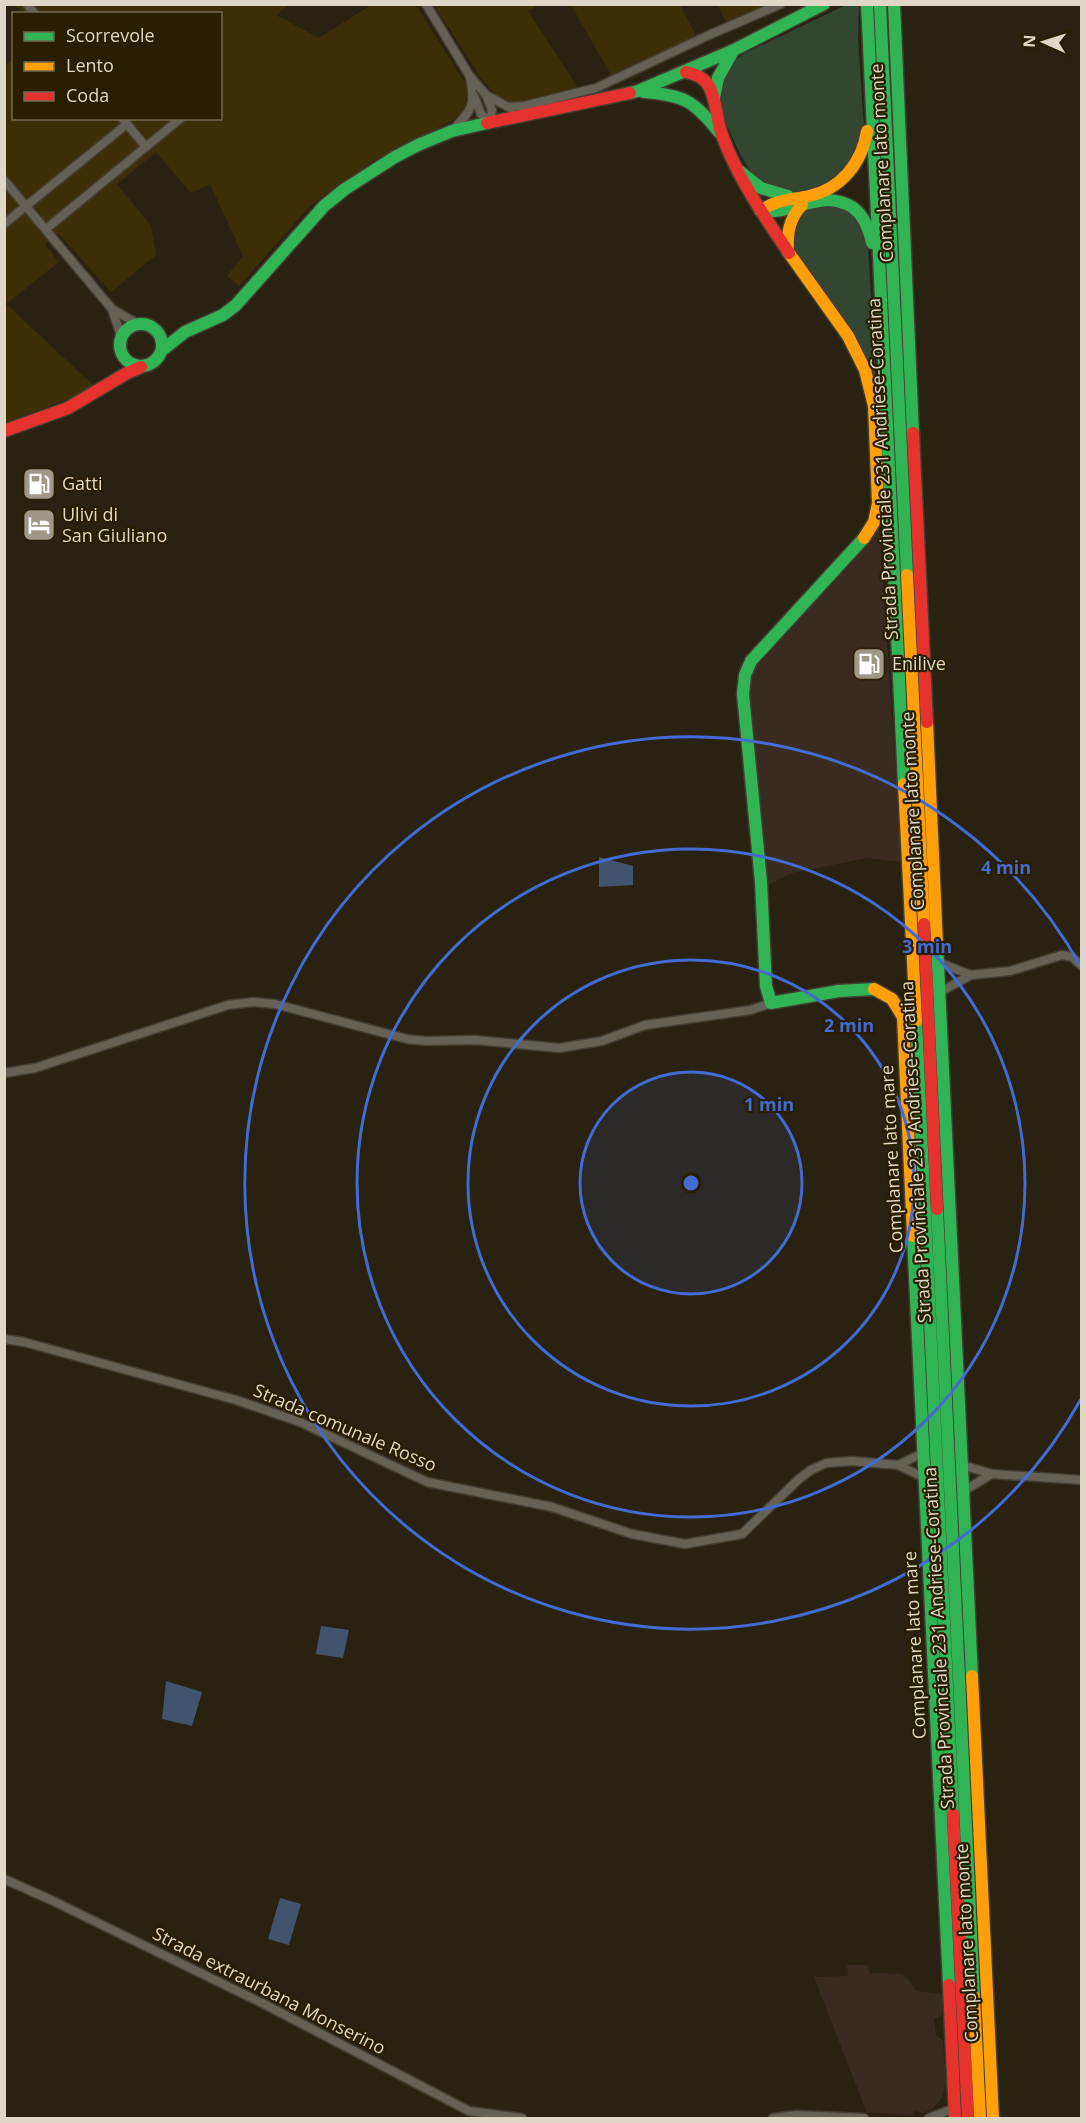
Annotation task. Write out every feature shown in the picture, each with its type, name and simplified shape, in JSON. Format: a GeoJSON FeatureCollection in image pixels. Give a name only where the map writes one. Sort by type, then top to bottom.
{"type":"FeatureCollection","features":[{"type":"Feature","properties":{"kind":"main road","name":"Strada Provinciale 231 Andriese-Coratina"},"geometry":{"type":"LineString","coordinates":[[867,4],[968,2118]]}},
{"type":"Feature","properties":{"kind":"main road","name":"Strada Provinciale 231 Andriese-Coratina"},"geometry":{"type":"LineString","coordinates":[[880,4],[980,2118]]}},
{"type":"Feature","properties":{"kind":"main road","name":"Complanare lato monte"},"geometry":{"type":"LineString","coordinates":[[894,4],[994,2118]]}},
{"type":"Feature","properties":{"kind":"main road"},"geometry":{"type":"LineString","coordinates":[[4,431],[70,408],[105,388],[126,372],[154,362],[161,351],[185,332],[223,315],[236,305],[324,206],[345,189],[395,157],[452,131],[638,91],[734,50],[819,7]]}},
{"type":"Feature","properties":{"kind":"main road"},"geometry":{"type":"LineString","coordinates":[[738,170],[764,189],[798,201],[831,188],[848,174],[862,154],[866,138],[869,41]]}},
{"type":"Feature","properties":{"kind":"main road"},"geometry":{"type":"LineString","coordinates":[[714,99],[718,78],[734,50]]}},
{"type":"Feature","properties":{"kind":"main road"},"geometry":{"type":"LineString","coordinates":[[686,72],[682,83],[686,99]]}},
{"type":"Feature","properties":{"kind":"main road"},"geometry":{"type":"LineString","coordinates":[[686,72],[698,75],[706,81],[714,99],[722,135],[738,170],[788,252],[848,336],[866,374],[874,406],[878,503],[874,522],[865,537],[751,661],[745,675],[743,694],[761,882],[766,986],[771,1003]]}},
{"type":"Feature","properties":{"kind":"main road"},"geometry":{"type":"LineString","coordinates":[[638,91],[666,93],[686,99],[704,112],[722,135]]}},
{"type":"Feature","properties":{"kind":"main road"},"geometry":{"type":"LineString","coordinates":[[761,211],[773,202],[822,199],[839,201],[851,206],[865,220],[871,235],[884,348]]}},
{"type":"Feature","properties":{"kind":"main road"},"geometry":{"type":"LineString","coordinates":[[788,252],[786,237],[798,201]]}},
{"type":"Feature","properties":{"kind":"main road"},"geometry":{"type":"LineString","coordinates":[[141,367],[129,363],[121,353],[119,347],[121,336],[126,329],[138,324],[152,327],[160,337],[161,351]]}},
{"type":"Feature","properties":{"kind":"main road"},"geometry":{"type":"LineString","coordinates":[[157,331],[185,332]]}},
{"type":"Feature","properties":{"kind":"main road"},"geometry":{"type":"LineString","coordinates":[[112,381],[121,353]]}},
{"type":"Feature","properties":{"kind":"main road","name":"Complanare lato mare"},"geometry":{"type":"LineString","coordinates":[[771,1003],[865,987],[888,995],[902,1014],[904,1023],[955,2113]]}},
{"type":"Feature","properties":{"kind":"street"},"geometry":{"type":"LineString","coordinates":[[426,4],[469,75],[486,94],[526,115]]}},
{"type":"Feature","properties":{"kind":"street"},"geometry":{"type":"LineString","coordinates":[[509,108],[596,88],[781,4]]}},
{"type":"Feature","properties":{"kind":"street"},"geometry":{"type":"LineString","coordinates":[[469,75],[474,96],[482,114],[490,123]]}},
{"type":"Feature","properties":{"kind":"street"},"geometry":{"type":"LineString","coordinates":[[486,94],[492,111],[490,123]]}},
{"type":"Feature","properties":{"kind":"street"},"geometry":{"type":"LineString","coordinates":[[452,131],[468,113],[474,96]]}},
{"type":"Feature","properties":{"kind":"street"},"geometry":{"type":"LineString","coordinates":[[46,229],[179,120]]}},
{"type":"Feature","properties":{"kind":"street"},"geometry":{"type":"LineString","coordinates":[[4,224],[125,121],[146,147]]}},
{"type":"Feature","properties":{"kind":"street"},"geometry":{"type":"LineString","coordinates":[[4,180],[112,309],[138,324]]}},
{"type":"Feature","properties":{"kind":"street"},"geometry":{"type":"LineString","coordinates":[[112,309],[121,336]]}},
{"type":"Feature","properties":{"kind":"street"},"geometry":{"type":"LineString","coordinates":[[940,992],[971,975],[1010,971],[1062,955],[1072,957],[1082,966]]}},
{"type":"Feature","properties":{"kind":"street"},"geometry":{"type":"LineString","coordinates":[[938,962],[971,975]]}},
{"type":"Feature","properties":{"kind":"street"},"geometry":{"type":"LineString","coordinates":[[4,1073],[35,1068],[228,1005],[241,1003],[275,1005],[407,1039],[475,1040],[559,1048],[602,1041],[658,1022],[751,1010],[771,1003]]}},
{"type":"Feature","properties":{"kind":"street","name":"Strada comunale Rosso"},"geometry":{"type":"LineString","coordinates":[[4,1339],[24,1342],[236,1400],[300,1422],[427,1482],[552,1507],[632,1534],[676,1544],[742,1534],[799,1479],[826,1463],[852,1461],[898,1464],[925,1478]]}},
{"type":"Feature","properties":{"kind":"street","name":"Strada comunale Rosso"},"geometry":{"type":"LineString","coordinates":[[898,1464],[923,1453]]}},
{"type":"Feature","properties":{"kind":"street"},"geometry":{"type":"LineString","coordinates":[[962,1465],[992,1474],[1082,1480]]}},
{"type":"Feature","properties":{"kind":"street"},"geometry":{"type":"LineString","coordinates":[[963,1491],[992,1474]]}},
{"type":"Feature","properties":{"kind":"street","name":"Strada extraurbana Monserino"},"geometry":{"type":"LineString","coordinates":[[4,1879],[264,2004],[469,2111],[522,2118]]}},
{"type":"Feature","properties":{"kind":"street"},"geometry":{"type":"LineString","coordinates":[[929,2118],[955,2113]]}},
{"type":"Feature","properties":{"kind":"street"},"geometry":{"type":"LineString","coordinates":[[773,2118],[796,2115],[864,2118]]}},
{"type":"Feature","properties":{"kind":"shaded area"},"geometry":{"type":"Polygon","coordinates":[[[15,5],[289,5],[276,15],[319,38],[371,5],[416,5],[468,88],[467,98],[464,108],[455,119],[372,162],[311,205],[239,286],[227,276],[243,256],[210,184],[191,193],[156,152],[117,184],[151,226],[156,255],[111,292],[58,233],[45,244],[59,262],[6,304],[94,386],[81,394],[5,423],[4,67],[12,60],[12,120],[222,120],[222,12],[21,12],[15,5]]]}},
{"type":"Feature","properties":{"kind":"shaded area"},"geometry":{"type":"Polygon","coordinates":[[[434,5],[538,5],[528,11],[578,88],[523,103],[510,102],[498,97],[483,81],[434,5]]]}},
{"type":"Feature","properties":{"kind":"shaded area"},"geometry":{"type":"Polygon","coordinates":[[[571,5],[680,5],[696,36],[611,75],[571,5]]]}},
{"type":"Feature","properties":{"kind":"shaded area"},"geometry":{"type":"Polygon","coordinates":[[[718,5],[766,5],[726,22],[718,5]]]}},
{"type":"Feature","properties":{"kind":"shaded area"},"geometry":{"type":"Polygon","coordinates":[[[879,525],[902,862],[867,858],[792,873],[765,886],[748,692],[750,674],[755,664],[873,536],[879,525]]]}},
{"type":"Feature","properties":{"kind":"shaded area"},"geometry":{"type":"Polygon","coordinates":[[[847,1965],[867,1965],[870,1973],[902,1974],[916,1991],[942,1994],[942,2015],[934,2019],[936,2036],[943,2040],[946,2083],[942,2098],[932,2109],[921,2114],[914,2111],[912,2115],[867,2113],[814,1977],[848,1976],[847,1965]]]}},
{"type":"Feature","properties":{"kind":"green space"},"geometry":{"type":"Polygon","coordinates":[[[846,5],[859,5],[858,38],[864,129],[848,167],[824,186],[798,193],[763,184],[751,172],[741,156],[722,115],[719,102],[724,76],[731,64],[745,53],[846,5]]]}},
{"type":"Feature","properties":{"kind":"green space"},"geometry":{"type":"Polygon","coordinates":[[[831,203],[853,213],[868,246],[877,397],[872,376],[859,343],[794,246],[794,230],[805,209],[831,203]]]}},
{"type":"Feature","properties":{"kind":"water"},"geometry":{"type":"Polygon","coordinates":[[[599,857],[633,866],[633,885],[599,887],[599,857]]]}},
{"type":"Feature","properties":{"kind":"water"},"geometry":{"type":"Polygon","coordinates":[[[321,1626],[349,1630],[343,1658],[316,1654],[321,1626]]]}},
{"type":"Feature","properties":{"kind":"water"},"geometry":{"type":"Polygon","coordinates":[[[166,1681],[202,1692],[192,1726],[162,1719],[166,1681]]]}},
{"type":"Feature","properties":{"kind":"water"},"geometry":{"type":"Polygon","coordinates":[[[280,1898],[301,1904],[289,1945],[268,1939],[280,1898]]]}},
{"type":"Feature","properties":{"kind":"traffic: fast"},"geometry":{"type":"LineString","coordinates":[[630,93],[734,50],[824,4]]}},
{"type":"Feature","properties":{"kind":"traffic: fast"},"geometry":{"type":"LineString","coordinates":[[867,4],[904,784]]}},
{"type":"Feature","properties":{"kind":"traffic: fast"},"geometry":{"type":"LineString","coordinates":[[880,4],[907,575]]}},
{"type":"Feature","properties":{"kind":"traffic: fast"},"geometry":{"type":"LineString","coordinates":[[894,4],[913,433]]}},
{"type":"Feature","properties":{"kind":"traffic: fast"},"geometry":{"type":"LineString","coordinates":[[714,98],[718,78],[733,51]]}},
{"type":"Feature","properties":{"kind":"traffic: fast"},"geometry":{"type":"LineString","coordinates":[[644,92],[669,95],[687,102],[702,113],[719,132]]}},
{"type":"Feature","properties":{"kind":"traffic: fast"},"geometry":{"type":"LineString","coordinates":[[161,351],[185,332],[223,315],[236,305],[324,206],[345,189],[418,145],[452,131],[487,123]]}},
{"type":"Feature","properties":{"kind":"traffic: fast"},"geometry":{"type":"LineString","coordinates":[[738,170],[761,188],[788,196]]}},
{"type":"Feature","properties":{"kind":"traffic: fast"},"geometry":{"type":"LineString","coordinates":[[761,211],[785,209],[819,201],[841,202],[860,214],[868,228],[872,243]]}},
{"type":"Feature","properties":{"kind":"traffic: fast"},"geometry":{"type":"LineString","coordinates":[[141,324],[149,325],[156,330],[161,337],[162,345],[161,353],[156,360],[149,365],[141,366],[133,365],[126,360],[121,353],[120,345],[121,337],[126,330],[133,325],[141,324]]}},
{"type":"Feature","properties":{"kind":"traffic: fast"},"geometry":{"type":"LineString","coordinates":[[864,538],[751,661],[745,675],[743,694],[761,882],[766,986],[771,1003],[839,991],[874,989]]}},
{"type":"Feature","properties":{"kind":"traffic: fast"},"geometry":{"type":"LineString","coordinates":[[937,944],[972,1676]]}},
{"type":"Feature","properties":{"kind":"traffic: fast"},"geometry":{"type":"LineString","coordinates":[[916,1021],[953,1814]]}},
{"type":"Feature","properties":{"kind":"traffic: fast"},"geometry":{"type":"LineString","coordinates":[[937,1209],[974,1997]]}},
{"type":"Feature","properties":{"kind":"traffic: fast"},"geometry":{"type":"LineString","coordinates":[[913,1236],[949,1985]]}},
{"type":"Feature","properties":{"kind":"traffic: slow"},"geometry":{"type":"LineString","coordinates":[[761,211],[778,202],[820,193],[840,181],[855,164],[867,131]]}},
{"type":"Feature","properties":{"kind":"traffic: slow"},"geometry":{"type":"LineString","coordinates":[[788,252],[790,227],[802,205]]}},
{"type":"Feature","properties":{"kind":"traffic: slow"},"geometry":{"type":"LineString","coordinates":[[789,253],[848,336],[865,370],[874,406],[878,503],[874,522],[864,538]]}},
{"type":"Feature","properties":{"kind":"traffic: slow"},"geometry":{"type":"LineString","coordinates":[[907,575],[924,924]]}},
{"type":"Feature","properties":{"kind":"traffic: slow"},"geometry":{"type":"LineString","coordinates":[[927,722],[937,944]]}},
{"type":"Feature","properties":{"kind":"traffic: slow"},"geometry":{"type":"LineString","coordinates":[[904,784],[916,1021]]}},
{"type":"Feature","properties":{"kind":"traffic: slow"},"geometry":{"type":"LineString","coordinates":[[874,989],[892,999],[903,1017],[913,1236]]}},
{"type":"Feature","properties":{"kind":"traffic: slow"},"geometry":{"type":"LineString","coordinates":[[972,1676],[993,2118]]}},
{"type":"Feature","properties":{"kind":"traffic: slow"},"geometry":{"type":"LineString","coordinates":[[974,1997],[980,2118]]}},
{"type":"Feature","properties":{"kind":"traffic: jam"},"geometry":{"type":"LineString","coordinates":[[686,72],[699,76],[709,86],[722,135],[735,166],[789,253]]}},
{"type":"Feature","properties":{"kind":"traffic: jam"},"geometry":{"type":"LineString","coordinates":[[487,123],[630,93]]}},
{"type":"Feature","properties":{"kind":"traffic: jam"},"geometry":{"type":"LineString","coordinates":[[4,431],[68,408],[141,367]]}},
{"type":"Feature","properties":{"kind":"traffic: jam"},"geometry":{"type":"LineString","coordinates":[[913,433],[927,722]]}},
{"type":"Feature","properties":{"kind":"traffic: jam"},"geometry":{"type":"LineString","coordinates":[[924,924],[937,1209]]}},
{"type":"Feature","properties":{"kind":"traffic: jam"},"geometry":{"type":"LineString","coordinates":[[953,1814],[968,2118]]}},
{"type":"Feature","properties":{"kind":"traffic: jam"},"geometry":{"type":"LineString","coordinates":[[949,1985],[955,2118]]}},
{"type":"Feature","properties":{"kind":"place","name":"Gatti"},"geometry":{"type":"Point","coordinates":[39,484]}},
{"type":"Feature","properties":{"kind":"place","name":"Ulivi di San Giuliano"},"geometry":{"type":"Point","coordinates":[39,525]}},
{"type":"Feature","properties":{"kind":"place","name":"Enilive"},"geometry":{"type":"Point","coordinates":[869,664]}}]}
